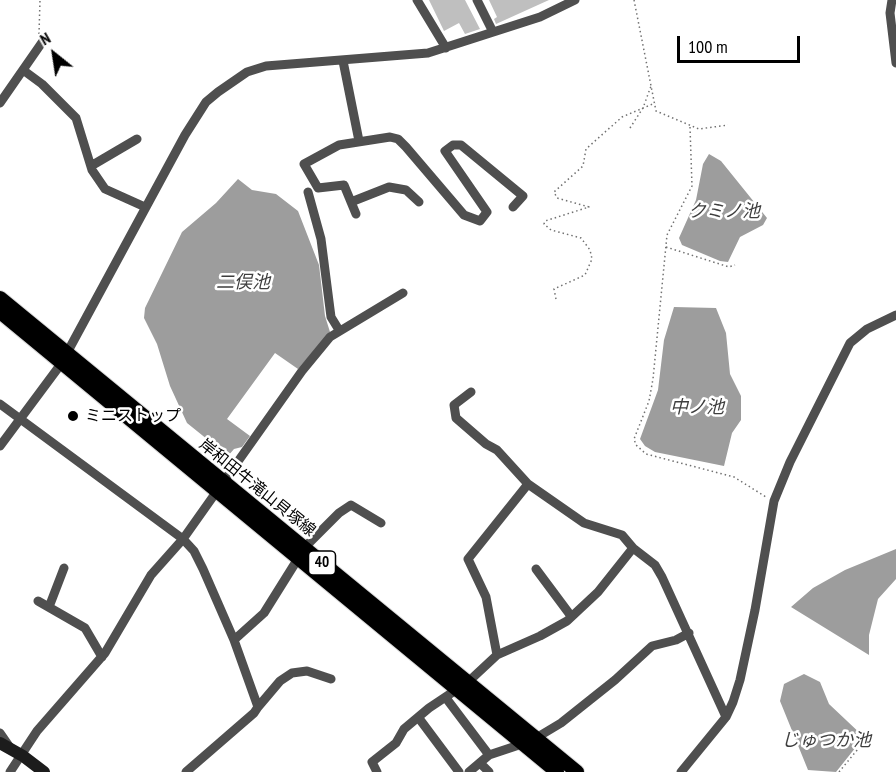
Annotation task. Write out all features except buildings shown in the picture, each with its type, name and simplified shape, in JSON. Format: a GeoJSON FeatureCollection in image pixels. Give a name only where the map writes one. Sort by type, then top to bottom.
{"type":"FeatureCollection","features":[{"type":"Feature","properties":{"kind":"main road","name":"岸和田牛滝山貝塚線"},"geometry":{"type":"LineString","coordinates":[[0,298],[64,359]]}},
{"type":"Feature","properties":{"kind":"main road","name":"岸和田牛滝山貝塚線"},"geometry":{"type":"LineString","coordinates":[[0,312],[64,359],[302,553],[457,690],[557,772]]}},
{"type":"Feature","properties":{"kind":"main road","name":"岸和田牛滝山貝塚線"},"geometry":{"type":"LineString","coordinates":[[457,690],[536,738],[577,772]]}},
{"type":"Feature","properties":{"kind":"street"},"geometry":{"type":"LineString","coordinates":[[417,0],[446,48]]}},
{"type":"Feature","properties":{"kind":"street"},"geometry":{"type":"LineString","coordinates":[[477,0],[493,32]]}},
{"type":"Feature","properties":{"kind":"street"},"geometry":{"type":"LineString","coordinates":[[0,446],[64,359],[145,207],[206,102],[218,92],[247,72],[266,66],[428,53],[540,17],[575,0]]}},
{"type":"Feature","properties":{"kind":"street"},"geometry":{"type":"LineString","coordinates":[[892,0],[890,13],[896,63]]}},
{"type":"Feature","properties":{"kind":"street"},"geometry":{"type":"LineString","coordinates":[[0,103],[41,44]]}},
{"type":"Feature","properties":{"kind":"street"},"geometry":{"type":"LineString","coordinates":[[343,61],[359,141]]}},
{"type":"Feature","properties":{"kind":"street"},"geometry":{"type":"LineString","coordinates":[[23,70],[42,84],[76,118],[91,166],[98,180],[112,194],[123,196],[145,207]]}},
{"type":"Feature","properties":{"kind":"street"},"geometry":{"type":"LineString","coordinates":[[356,214],[344,184],[318,188],[304,164],[327,150],[359,141],[390,137],[398,139],[464,215],[480,221],[487,212],[445,151],[449,147],[461,145],[523,196],[513,207]]}},
{"type":"Feature","properties":{"kind":"street"},"geometry":{"type":"LineString","coordinates":[[91,166],[137,139]]}},
{"type":"Feature","properties":{"kind":"street"},"geometry":{"type":"LineString","coordinates":[[351,202],[389,187],[406,190],[419,202]]}},
{"type":"Feature","properties":{"kind":"street"},"geometry":{"type":"LineString","coordinates":[[308,192],[321,239],[331,317],[339,330]]}},
{"type":"Feature","properties":{"kind":"street"},"geometry":{"type":"LineString","coordinates":[[10,772],[23,756],[36,731],[102,657],[151,574],[183,539],[302,371],[330,337],[339,330],[403,293]]}},
{"type":"Feature","properties":{"kind":"street"},"geometry":{"type":"LineString","coordinates":[[681,772],[726,717],[743,670],[774,503],[790,462],[849,343],[867,329],[896,315]]}},
{"type":"Feature","properties":{"kind":"street"},"geometry":{"type":"LineString","coordinates":[[471,392],[454,405],[456,418],[486,444],[497,450],[528,484],[584,523],[622,535],[633,548],[655,565],[689,633],[707,680],[726,717]]}},
{"type":"Feature","properties":{"kind":"street"},"geometry":{"type":"LineString","coordinates":[[0,404],[183,539],[198,560],[234,640],[258,707]]}},
{"type":"Feature","properties":{"kind":"street"},"geometry":{"type":"LineString","coordinates":[[497,655],[486,597],[468,559],[528,484]]}},
{"type":"Feature","properties":{"kind":"street"},"geometry":{"type":"LineString","coordinates":[[234,640],[264,613],[302,553],[339,513],[351,505],[381,523]]}},
{"type":"Feature","properties":{"kind":"street"},"geometry":{"type":"LineString","coordinates":[[377,772],[372,762],[396,743],[404,729],[457,690],[497,655],[550,631],[571,616],[598,592],[633,548]]}},
{"type":"Feature","properties":{"kind":"street"},"geometry":{"type":"LineString","coordinates":[[49,607],[64,568]]}},
{"type":"Feature","properties":{"kind":"street"},"geometry":{"type":"LineString","coordinates":[[536,569],[571,616]]}},
{"type":"Feature","properties":{"kind":"street"},"geometry":{"type":"LineString","coordinates":[[38,601],[85,627],[102,657]]}},
{"type":"Feature","properties":{"kind":"street"},"geometry":{"type":"LineString","coordinates":[[536,738],[606,687],[652,646],[676,640],[689,633]]}},
{"type":"Feature","properties":{"kind":"street"},"geometry":{"type":"LineString","coordinates":[[186,772],[258,707],[280,681],[292,673],[307,671],[331,679]]}},
{"type":"Feature","properties":{"kind":"street"},"geometry":{"type":"LineString","coordinates":[[457,690],[489,755]]}},
{"type":"Feature","properties":{"kind":"street"},"geometry":{"type":"LineString","coordinates":[[418,717],[459,772]]}},
{"type":"Feature","properties":{"kind":"street"},"geometry":{"type":"LineString","coordinates":[[0,733],[4,745],[44,772]]}},
{"type":"Feature","properties":{"kind":"street"},"geometry":{"type":"LineString","coordinates":[[470,772],[489,755],[516,746],[522,741]]}},
{"type":"Feature","properties":{"kind":"street"},"geometry":{"type":"LineString","coordinates":[[480,763],[489,772]]}},
{"type":"Feature","properties":{"kind":"path"},"geometry":{"type":"LineString","coordinates":[[40,0],[41,44]]}},
{"type":"Feature","properties":{"kind":"path"},"geometry":{"type":"LineString","coordinates":[[634,0],[656,111],[690,127],[711,129],[728,125]]}},
{"type":"Feature","properties":{"kind":"path"},"geometry":{"type":"LineString","coordinates":[[630,128],[643,108],[651,86]]}},
{"type":"Feature","properties":{"kind":"path"},"geometry":{"type":"LineString","coordinates":[[556,299],[554,290],[585,275],[592,259],[590,250],[581,238],[551,230],[544,224],[545,221],[589,207],[557,198],[554,192],[583,166],[586,148],[622,117],[655,104]]}},
{"type":"Feature","properties":{"kind":"path"},"geometry":{"type":"LineString","coordinates":[[690,127],[692,186],[688,198],[671,224],[665,247],[663,291],[653,379],[649,401],[636,433],[636,445],[654,456],[734,477],[774,503]]}},
{"type":"Feature","properties":{"kind":"path"},"geometry":{"type":"LineString","coordinates":[[665,247],[729,267],[735,265]]}},
{"type":"Feature","properties":{"kind":"path"},"geometry":{"type":"LineString","coordinates":[[839,772],[867,738]]}},
{"type":"Feature","properties":{"kind":"water","name":"クミノ池"},"geometry":{"type":"Polygon","coordinates":[[[709,154],[721,161],[767,218],[763,225],[740,237],[728,262],[720,261],[682,245],[679,238],[696,200],[703,164],[709,154]]]}},
{"type":"Feature","properties":{"kind":"water","name":"二俣池"},"geometry":{"type":"Polygon","coordinates":[[[238,179],[252,190],[276,194],[298,211],[319,265],[325,316],[330,332],[298,369],[275,353],[227,419],[250,436],[242,447],[234,449],[228,456],[187,423],[170,386],[157,344],[144,318],[145,308],[182,232],[216,203],[238,179]]]}},
{"type":"Feature","properties":{"kind":"water","name":"中ノ池"},"geometry":{"type":"Polygon","coordinates":[[[674,307],[716,308],[726,333],[730,374],[741,396],[741,420],[732,433],[724,466],[655,452],[645,446],[640,439],[658,390],[664,340],[674,307]]]}},
{"type":"Feature","properties":{"kind":"water"},"geometry":{"type":"Polygon","coordinates":[[[896,549],[896,579],[878,599],[869,635],[869,655],[791,607],[813,588],[845,570],[896,549]]]}},
{"type":"Feature","properties":{"kind":"water","name":"じゅつか池"},"geometry":{"type":"Polygon","coordinates":[[[804,674],[820,682],[829,704],[864,737],[836,772],[808,770],[780,701],[784,684],[804,674]]]}},
{"type":"Feature","properties":{"kind":"place","name":"ミニストップ"},"geometry":{"type":"Point","coordinates":[73,416]}}]}
